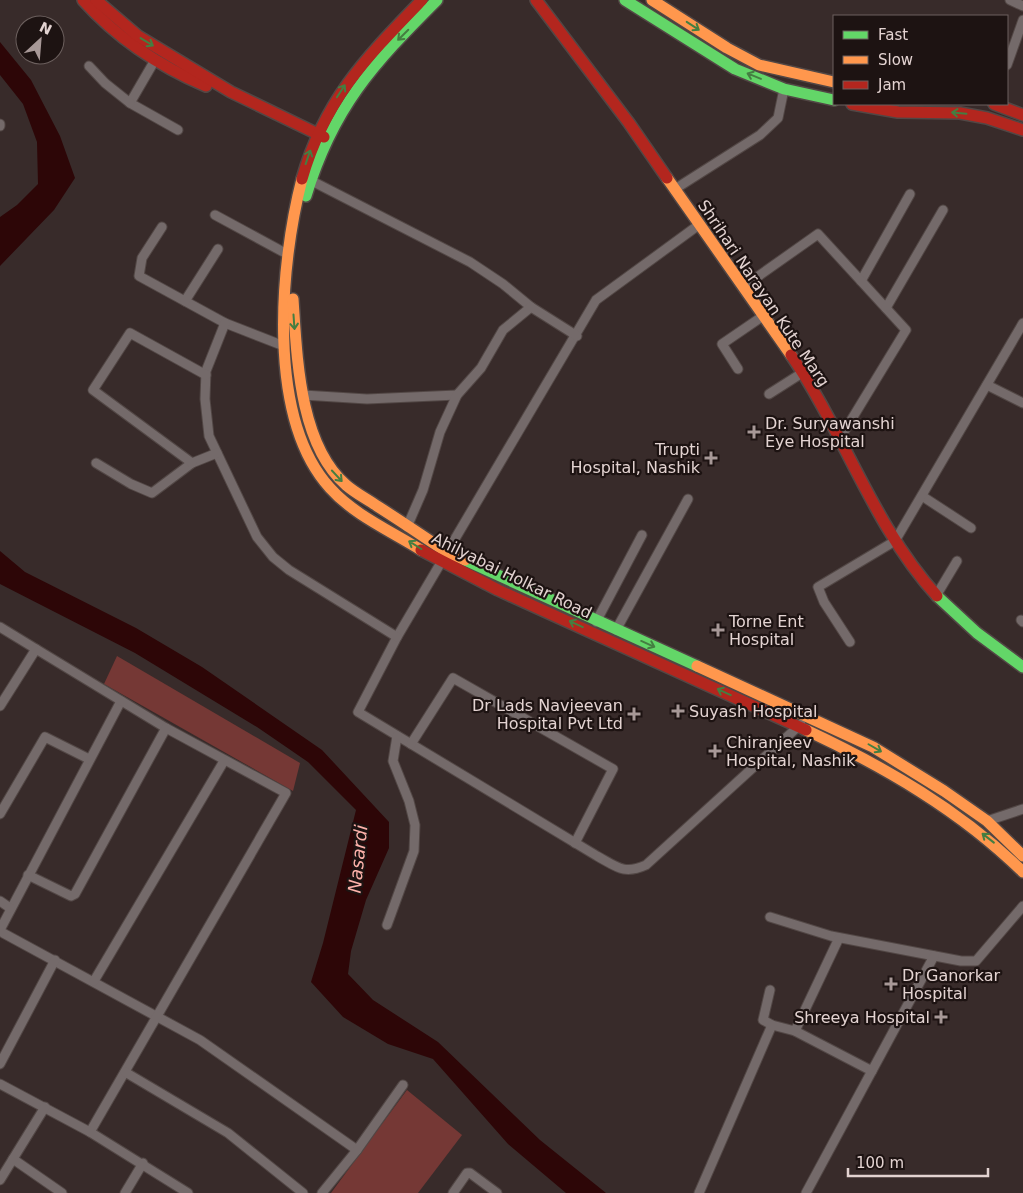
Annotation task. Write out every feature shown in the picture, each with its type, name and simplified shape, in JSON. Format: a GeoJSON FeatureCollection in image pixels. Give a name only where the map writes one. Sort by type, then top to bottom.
{"type":"FeatureCollection","features":[{"type":"Feature","properties":{"kind":"main road","name":"Ahilyabai Holkar Road"},"geometry":{"type":"LineString","coordinates":[[422,0],[373,50],[348,80],[321,135],[306,178],[287,254],[283,306],[284,346],[298,428],[307,451],[323,480],[350,505],[444,557],[800,727],[885,770],[987,836],[1023,872]]}},
{"type":"Feature","properties":{"kind":"main road","name":"Ahilyabai Holkar Road"},"geometry":{"type":"LineString","coordinates":[[321,135],[365,77],[437,0]]}},
{"type":"Feature","properties":{"kind":"main road","name":"Shrihari Narayan Kute Marg"},"geometry":{"type":"LineString","coordinates":[[536,0],[629,123],[802,374],[895,541],[922,580],[936,596],[977,633],[1023,666]]}},
{"type":"Feature","properties":{"kind":"main road"},"geometry":{"type":"LineString","coordinates":[[625,0],[735,69],[784,88],[833,100]]}},
{"type":"Feature","properties":{"kind":"main road"},"geometry":{"type":"LineString","coordinates":[[652,0],[718,43],[759,65],[833,82]]}},
{"type":"Feature","properties":{"kind":"main road"},"geometry":{"type":"LineString","coordinates":[[95,3],[133,45],[155,60],[205,86],[231,92]]}},
{"type":"Feature","properties":{"kind":"main road"},"geometry":{"type":"LineString","coordinates":[[95,3],[138,36],[231,92],[321,135]]}},
{"type":"Feature","properties":{"kind":"main road"},"geometry":{"type":"LineString","coordinates":[[711,53],[718,43]]}},
{"type":"Feature","properties":{"kind":"main road"},"geometry":{"type":"LineString","coordinates":[[858,105],[898,112],[960,113],[987,118],[1023,130]]}},
{"type":"Feature","properties":{"kind":"main road"},"geometry":{"type":"LineString","coordinates":[[996,105],[1023,115]]}},
{"type":"Feature","properties":{"kind":"main road","name":"Ahilyabai Holkar Road"},"geometry":{"type":"LineString","coordinates":[[306,178],[295,261],[293,307],[298,366],[303,395],[318,446],[330,468],[346,485],[407,527],[444,557],[616,630],[807,715],[873,747],[944,791],[987,821],[1023,856]]}},
{"type":"Feature","properties":{"kind":"street"},"geometry":{"type":"LineString","coordinates":[[1010,0],[1023,6]]}},
{"type":"Feature","properties":{"kind":"street"},"geometry":{"type":"LineString","coordinates":[[1008,61],[1023,20]]}},
{"type":"Feature","properties":{"kind":"street"},"geometry":{"type":"LineString","coordinates":[[130,103],[155,60]]}},
{"type":"Feature","properties":{"kind":"street"},"geometry":{"type":"LineString","coordinates":[[89,66],[105,83],[130,103],[178,130]]}},
{"type":"Feature","properties":{"kind":"street"},"geometry":{"type":"LineString","coordinates":[[675,188],[760,135],[778,118],[784,88]]}},
{"type":"Feature","properties":{"kind":"street"},"geometry":{"type":"LineString","coordinates":[[987,118],[993,105]]}},
{"type":"Feature","properties":{"kind":"street"},"geometry":{"type":"LineString","coordinates":[[306,178],[470,262],[504,284],[531,307],[576,336]]}},
{"type":"Feature","properties":{"kind":"street"},"geometry":{"type":"LineString","coordinates":[[861,281],[910,194]]}},
{"type":"Feature","properties":{"kind":"street"},"geometry":{"type":"LineString","coordinates":[[886,308],[943,210]]}},
{"type":"Feature","properties":{"kind":"street"},"geometry":{"type":"LineString","coordinates":[[216,215],[287,254]]}},
{"type":"Feature","properties":{"kind":"street"},"geometry":{"type":"LineString","coordinates":[[700,224],[596,300],[397,637],[358,712],[623,870],[635,870],[646,865],[800,727],[807,715]]}},
{"type":"Feature","properties":{"kind":"street"},"geometry":{"type":"LineString","coordinates":[[162,227],[142,258],[139,276],[225,323],[284,346]]}},
{"type":"Feature","properties":{"kind":"street"},"geometry":{"type":"LineString","coordinates":[[743,287],[818,234],[906,330],[839,440]]}},
{"type":"Feature","properties":{"kind":"street"},"geometry":{"type":"LineString","coordinates":[[185,301],[218,249]]}},
{"type":"Feature","properties":{"kind":"street"},"geometry":{"type":"LineString","coordinates":[[407,527],[423,490],[440,432],[457,395],[481,368],[503,330],[531,307]]}},
{"type":"Feature","properties":{"kind":"street"},"geometry":{"type":"LineString","coordinates":[[738,369],[722,344],[763,316]]}},
{"type":"Feature","properties":{"kind":"street"},"geometry":{"type":"LineString","coordinates":[[225,323],[213,349],[206,375],[205,399],[209,436],[257,538],[273,557],[288,570],[397,637]]}},
{"type":"Feature","properties":{"kind":"street"},"geometry":{"type":"LineString","coordinates":[[850,642],[824,602],[818,587],[895,541],[1023,323]]}},
{"type":"Feature","properties":{"kind":"street"},"geometry":{"type":"LineString","coordinates":[[192,463],[94,390],[130,333],[206,375]]}},
{"type":"Feature","properties":{"kind":"street"},"geometry":{"type":"LineString","coordinates":[[769,394],[802,374]]}},
{"type":"Feature","properties":{"kind":"street"},"geometry":{"type":"LineString","coordinates":[[987,385],[1023,403]]}},
{"type":"Feature","properties":{"kind":"street"},"geometry":{"type":"LineString","coordinates":[[303,395],[367,399],[457,395]]}},
{"type":"Feature","properties":{"kind":"street"},"geometry":{"type":"LineString","coordinates":[[96,462],[131,484],[152,493],[192,463],[217,453]]}},
{"type":"Feature","properties":{"kind":"street"},"geometry":{"type":"LineString","coordinates":[[922,496],[972,528]]}},
{"type":"Feature","properties":{"kind":"street"},"geometry":{"type":"LineString","coordinates":[[616,630],[688,499]]}},
{"type":"Feature","properties":{"kind":"street"},"geometry":{"type":"LineString","coordinates":[[596,622],[642,535]]}},
{"type":"Feature","properties":{"kind":"street"},"geometry":{"type":"LineString","coordinates":[[936,596],[958,561]]}},
{"type":"Feature","properties":{"kind":"street"},"geometry":{"type":"LineString","coordinates":[[0,628],[166,728],[286,793],[90,1132]]}},
{"type":"Feature","properties":{"kind":"street"},"geometry":{"type":"LineString","coordinates":[[2,700],[36,648]]}},
{"type":"Feature","properties":{"kind":"street"},"geometry":{"type":"LineString","coordinates":[[411,744],[453,678],[613,769],[575,842]]}},
{"type":"Feature","properties":{"kind":"street"},"geometry":{"type":"LineString","coordinates":[[121,701],[0,926],[3,933],[200,1040],[356,1150]]}},
{"type":"Feature","properties":{"kind":"street"},"geometry":{"type":"LineString","coordinates":[[28,875],[70,896],[75,894],[166,728]]}},
{"type":"Feature","properties":{"kind":"street"},"geometry":{"type":"LineString","coordinates":[[387,925],[414,851],[416,840],[415,825],[409,801],[393,760],[397,736]]}},
{"type":"Feature","properties":{"kind":"street"},"geometry":{"type":"LineString","coordinates":[[0,814],[45,737],[90,759]]}},
{"type":"Feature","properties":{"kind":"street"},"geometry":{"type":"LineString","coordinates":[[94,981],[224,761]]}},
{"type":"Feature","properties":{"kind":"street"},"geometry":{"type":"LineString","coordinates":[[987,821],[1023,809]]}},
{"type":"Feature","properties":{"kind":"street"},"geometry":{"type":"LineString","coordinates":[[0,902],[10,908]]}},
{"type":"Feature","properties":{"kind":"street"},"geometry":{"type":"LineString","coordinates":[[770,917],[839,938],[961,961],[976,961],[1023,906]]}},
{"type":"Feature","properties":{"kind":"street"},"geometry":{"type":"LineString","coordinates":[[795,1031],[839,938]]}},
{"type":"Feature","properties":{"kind":"street"},"geometry":{"type":"LineString","coordinates":[[806,1193],[934,956]]}},
{"type":"Feature","properties":{"kind":"street"},"geometry":{"type":"LineString","coordinates":[[0,1064],[55,960]]}},
{"type":"Feature","properties":{"kind":"street"},"geometry":{"type":"LineString","coordinates":[[770,990],[763,1020],[772,1025],[795,1031],[872,1071]]}},
{"type":"Feature","properties":{"kind":"street"},"geometry":{"type":"LineString","coordinates":[[699,1193],[772,1025]]}},
{"type":"Feature","properties":{"kind":"street"},"geometry":{"type":"LineString","coordinates":[[125,1072],[228,1133],[303,1193]]}},
{"type":"Feature","properties":{"kind":"street"},"geometry":{"type":"LineString","coordinates":[[0,1084],[90,1132],[143,1163],[188,1193]]}},
{"type":"Feature","properties":{"kind":"street"},"geometry":{"type":"LineString","coordinates":[[322,1193],[356,1150],[403,1084]]}},
{"type":"Feature","properties":{"kind":"street"},"geometry":{"type":"LineString","coordinates":[[0,1180],[44,1107]]}},
{"type":"Feature","properties":{"kind":"street"},"geometry":{"type":"LineString","coordinates":[[13,1159],[62,1193]]}},
{"type":"Feature","properties":{"kind":"street"},"geometry":{"type":"LineString","coordinates":[[125,1193],[143,1163]]}},
{"type":"Feature","properties":{"kind":"street"},"geometry":{"type":"LineString","coordinates":[[453,1193],[467,1173],[470,1172],[497,1193]]}},
{"type":"Feature","properties":{"kind":"shaded area"},"geometry":{"type":"Polygon","coordinates":[[[117,656],[300,763],[293,791],[104,684],[117,656]]]}},
{"type":"Feature","properties":{"kind":"shaded area"},"geometry":{"type":"Polygon","coordinates":[[[407,1090],[462,1135],[418,1193],[331,1193],[407,1090]]]}},
{"type":"Feature","properties":{"kind":"water"},"geometry":{"type":"Polygon","coordinates":[[[0,42],[15,60],[15,65],[19,65],[31,80],[60,136],[75,178],[54,210],[0,266],[0,217],[17,205],[38,184],[37,142],[23,104],[0,75],[0,42]]]}},
{"type":"Feature","properties":{"kind":"water","name":"Nasardi"},"geometry":{"type":"Polygon","coordinates":[[[0,551],[25,572],[136,628],[202,667],[322,750],[389,822],[389,848],[366,900],[351,951],[348,974],[373,1000],[438,1042],[540,1140],[606,1193],[566,1193],[508,1144],[433,1059],[388,1044],[343,1017],[311,982],[323,943],[356,810],[308,762],[257,727],[135,653],[0,584],[0,551]]]}},
{"type":"Feature","properties":{"kind":"traffic: fast"},"geometry":{"type":"LineString","coordinates":[[306,196],[317,165],[342,112],[393,45],[437,0]]}},
{"type":"Feature","properties":{"kind":"traffic: fast"},"geometry":{"type":"LineString","coordinates":[[625,0],[735,69],[784,89],[833,100]]}},
{"type":"Feature","properties":{"kind":"traffic: fast"},"geometry":{"type":"LineString","coordinates":[[465,560],[697,666]]}},
{"type":"Feature","properties":{"kind":"traffic: fast"},"geometry":{"type":"LineString","coordinates":[[937,596],[977,633],[1023,667]]}},
{"type":"Feature","properties":{"kind":"traffic: slow"},"geometry":{"type":"LineString","coordinates":[[652,0],[727,48],[759,65],[833,82]]}},
{"type":"Feature","properties":{"kind":"traffic: slow"},"geometry":{"type":"LineString","coordinates":[[667,178],[791,355]]}},
{"type":"Feature","properties":{"kind":"traffic: slow"},"geometry":{"type":"LineString","coordinates":[[302,179],[294,214],[284,296],[287,382],[296,422],[310,458],[330,488],[361,514],[421,550]]}},
{"type":"Feature","properties":{"kind":"traffic: slow"},"geometry":{"type":"LineString","coordinates":[[293,299],[296,347],[303,398],[318,447],[330,468],[353,491],[447,552],[465,560]]}},
{"type":"Feature","properties":{"kind":"traffic: slow"},"geometry":{"type":"LineString","coordinates":[[697,666],[873,747],[944,791],[987,821],[1023,856]]}},
{"type":"Feature","properties":{"kind":"traffic: slow"},"geometry":{"type":"LineString","coordinates":[[806,730],[865,759],[921,792],[974,829],[1023,872]]}},
{"type":"Feature","properties":{"kind":"traffic: jam"},"geometry":{"type":"LineString","coordinates":[[83,0],[124,39],[155,60],[206,86]]}},
{"type":"Feature","properties":{"kind":"traffic: jam"},"geometry":{"type":"LineString","coordinates":[[96,0],[138,36],[231,92],[324,137]]}},
{"type":"Feature","properties":{"kind":"traffic: jam"},"geometry":{"type":"LineString","coordinates":[[302,179],[311,151],[335,102],[365,61],[422,0]]}},
{"type":"Feature","properties":{"kind":"traffic: jam"},"geometry":{"type":"LineString","coordinates":[[536,0],[629,123],[667,178]]}},
{"type":"Feature","properties":{"kind":"traffic: jam"},"geometry":{"type":"LineString","coordinates":[[858,105],[898,112],[960,113],[987,118],[1023,130]]}},
{"type":"Feature","properties":{"kind":"traffic: jam"},"geometry":{"type":"LineString","coordinates":[[997,105],[1023,115]]}},
{"type":"Feature","properties":{"kind":"traffic: jam"},"geometry":{"type":"LineString","coordinates":[[791,355],[827,415],[895,540],[937,596]]}},
{"type":"Feature","properties":{"kind":"traffic: jam"},"geometry":{"type":"LineString","coordinates":[[421,550],[498,590],[806,730]]}},
{"type":"Feature","properties":{"kind":"place","name":"Dr. Suryawanshi Eye Hospital"},"geometry":{"type":"Point","coordinates":[754,432]}},
{"type":"Feature","properties":{"kind":"place","name":"Trupti Hospital, Nashik"},"geometry":{"type":"Point","coordinates":[711,458]}},
{"type":"Feature","properties":{"kind":"place","name":"Torne Ent Hospital"},"geometry":{"type":"Point","coordinates":[718,630]}},
{"type":"Feature","properties":{"kind":"place","name":"Suyash Hospital"},"geometry":{"type":"Point","coordinates":[678,711]}},
{"type":"Feature","properties":{"kind":"place","name":"Dr Lads Navjeevan Hospital Pvt Ltd"},"geometry":{"type":"Point","coordinates":[634,714]}},
{"type":"Feature","properties":{"kind":"place","name":"Chiranjeev Hospital, Nashik"},"geometry":{"type":"Point","coordinates":[715,751]}},
{"type":"Feature","properties":{"kind":"place","name":"Dr Ganorkar Hospital"},"geometry":{"type":"Point","coordinates":[891,984]}},
{"type":"Feature","properties":{"kind":"place","name":"Shreeya Hospital"},"geometry":{"type":"Point","coordinates":[941,1017]}}]}
